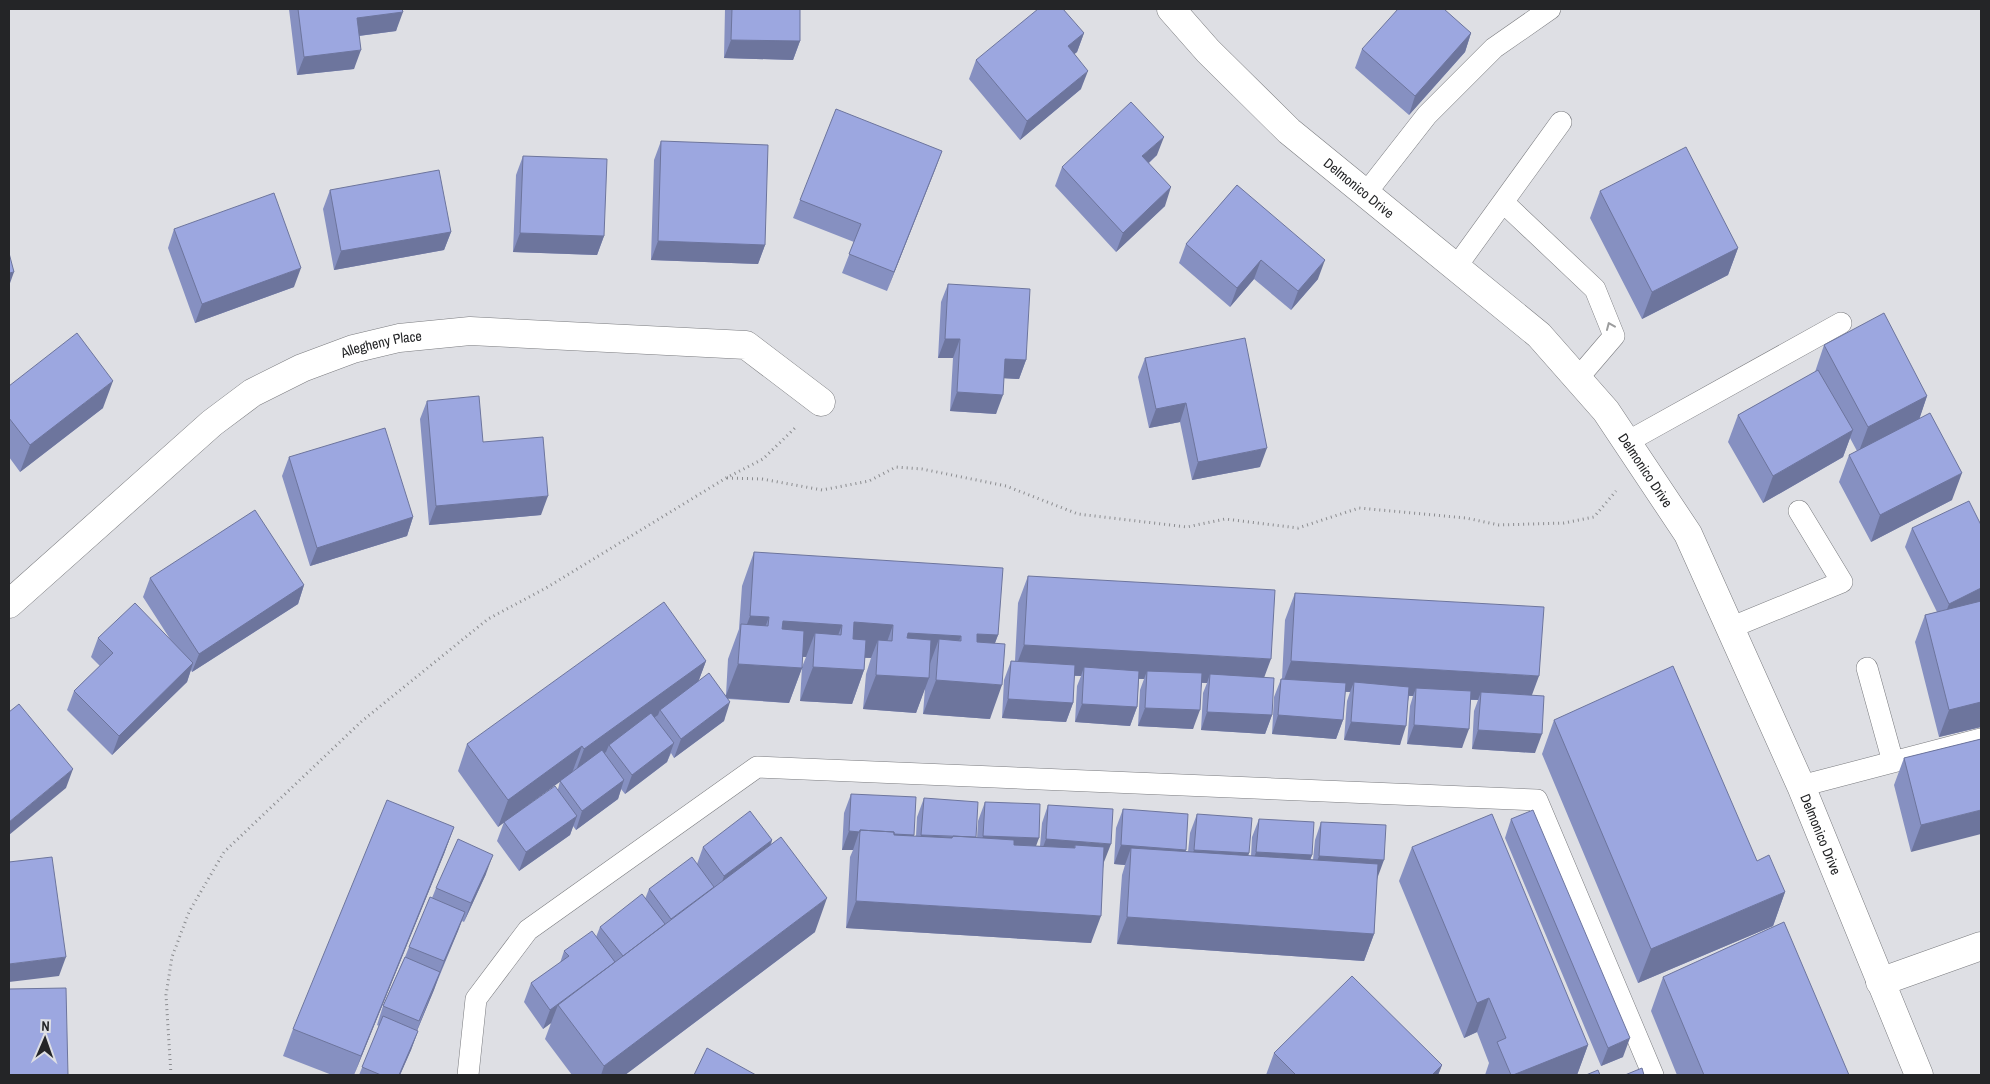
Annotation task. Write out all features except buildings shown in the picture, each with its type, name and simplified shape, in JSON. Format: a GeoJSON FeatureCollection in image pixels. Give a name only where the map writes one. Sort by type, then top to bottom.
{"type":"FeatureCollection","features":[{"type":"Feature","properties":{"kind":"street","name":"Delmonico Drive"},"geometry":{"type":"LineString","coordinates":[[1171,9],[1208,51],[1289,131],[1539,335],[1606,411],[1688,534],[1802,786],[1919,1075]]}},
{"type":"Feature","properties":{"kind":"street","name":"Allegheny Place"},"geometry":{"type":"LineString","coordinates":[[9,604],[212,423],[246,398],[302,368],[362,346],[399,338],[470,331],[746,345],[821,402]]}},
{"type":"Feature","properties":{"kind":"street"},"geometry":{"type":"LineString","coordinates":[[1880,982],[1981,946]]}},
{"type":"Feature","properties":{"kind":"lane"},"geometry":{"type":"LineString","coordinates":[[1366,193],[1427,115],[1494,48],[1550,9]]}},
{"type":"Feature","properties":{"kind":"lane"},"geometry":{"type":"LineString","coordinates":[[1456,267],[1561,122]]}},
{"type":"Feature","properties":{"kind":"lane"},"geometry":{"type":"LineString","coordinates":[[1503,202],[1595,289],[1614,336],[1578,378]]}},
{"type":"Feature","properties":{"kind":"lane"},"geometry":{"type":"LineString","coordinates":[[1627,442],[1841,323]]}},
{"type":"Feature","properties":{"kind":"lane"},"geometry":{"type":"LineString","coordinates":[[1730,628],[1842,582],[1799,511]]}},
{"type":"Feature","properties":{"kind":"lane"},"geometry":{"type":"LineString","coordinates":[[1867,668],[1893,762]]}},
{"type":"Feature","properties":{"kind":"lane"},"geometry":{"type":"LineString","coordinates":[[1802,786],[1981,738]]}},
{"type":"Feature","properties":{"kind":"lane"},"geometry":{"type":"LineString","coordinates":[[468,1075],[476,999],[528,930],[757,767],[1537,800],[1653,1075]]}},
{"type":"Feature","properties":{"kind":"path"},"geometry":{"type":"LineString","coordinates":[[171,1075],[166,995],[172,957],[189,912],[224,852],[362,722],[488,619],[546,588],[726,478],[763,458],[821,402]]}},
{"type":"Feature","properties":{"kind":"path"},"geometry":{"type":"LineString","coordinates":[[726,478],[762,479],[822,490],[869,481],[896,467],[922,469],[1006,486],[1078,514],[1187,527],[1225,519],[1298,528],[1359,508],[1466,518],[1499,526],[1564,523],[1594,517],[1616,491]]}}]}
